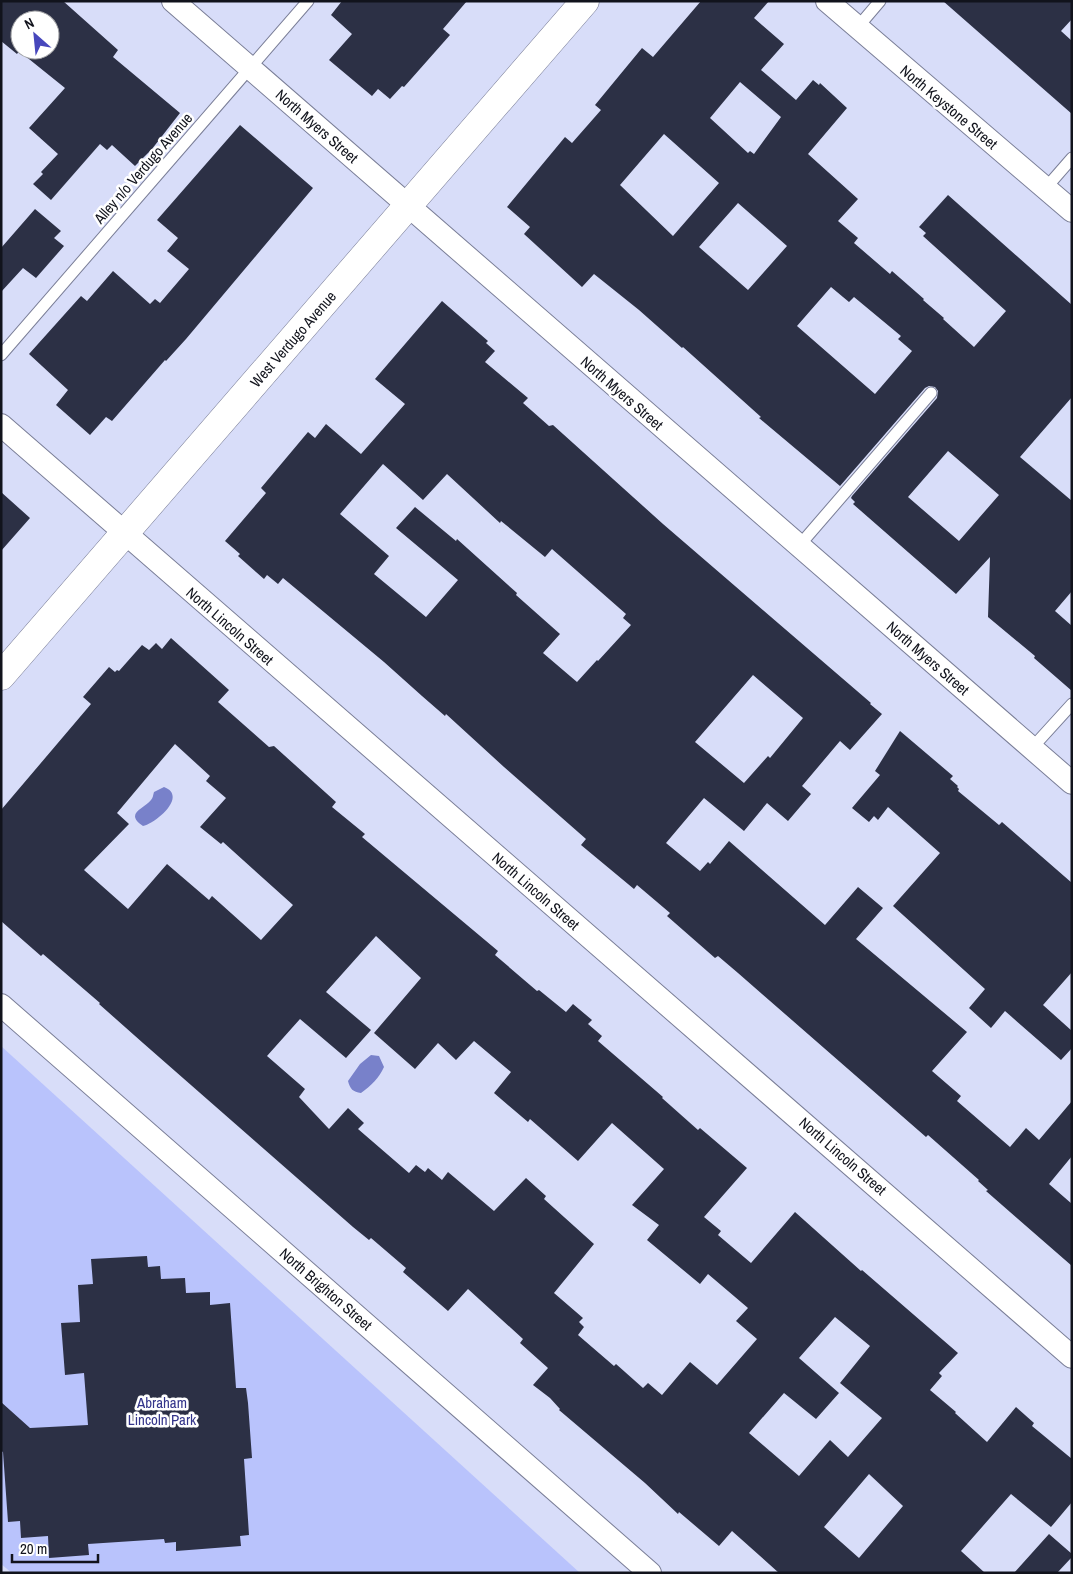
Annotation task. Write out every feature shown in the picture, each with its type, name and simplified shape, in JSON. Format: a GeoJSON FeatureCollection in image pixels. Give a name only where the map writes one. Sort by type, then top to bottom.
{"type":"FeatureCollection","features":[{"type":"Feature","properties":{"kind":"main road","name":"West Verdugo Avenue"},"geometry":{"type":"LineString","coordinates":[[1,676],[585,1]]}},
{"type":"Feature","properties":{"kind":"street","name":"North Myers Street"},"geometry":{"type":"LineString","coordinates":[[173,1],[798,547],[1072,783]]}},
{"type":"Feature","properties":{"kind":"street","name":"North Keystone Street"},"geometry":{"type":"LineString","coordinates":[[827,1],[1072,211]]}},
{"type":"Feature","properties":{"kind":"street","name":"North Lincoln Street"},"geometry":{"type":"LineString","coordinates":[[1,425],[1072,1357]]}},
{"type":"Feature","properties":{"kind":"street","name":"North Brighton Street"},"geometry":{"type":"LineString","coordinates":[[1,1006],[650,1573]]}},
{"type":"Feature","properties":{"kind":"lane","name":"Alley n/o Verdugo Avenue"},"geometry":{"type":"LineString","coordinates":[[1,355],[308,1]]}},
{"type":"Feature","properties":{"kind":"lane"},"geometry":{"type":"LineString","coordinates":[[858,28],[880,1]]}},
{"type":"Feature","properties":{"kind":"lane"},"geometry":{"type":"LineString","coordinates":[[1045,188],[1072,158]]}},
{"type":"Feature","properties":{"kind":"lane"},"geometry":{"type":"LineString","coordinates":[[798,547],[932,393]]}},
{"type":"Feature","properties":{"kind":"lane"},"geometry":{"type":"LineString","coordinates":[[1032,748],[1072,704]]}},
{"type":"Feature","properties":{"kind":"green space","name":"Abraham Lincoln Park"},"geometry":{"type":"Polygon","coordinates":[[[1,1046],[580,1573],[12,1573],[1,1564],[1,1046]]]}},
{"type":"Feature","properties":{"kind":"shaded area"},"geometry":{"type":"Polygon","coordinates":[[[164,787],[171,791],[173,796],[171,803],[162,815],[143,826],[135,818],[135,814],[152,799],[154,792],[164,787]]]}},
{"type":"Feature","properties":{"kind":"shaded area"},"geometry":{"type":"Polygon","coordinates":[[[371,1055],[379,1056],[384,1067],[368,1088],[361,1093],[356,1092],[351,1088],[348,1081],[360,1064],[371,1055]]]}},
{"type":"Feature","properties":{"kind":"building"},"geometry":{"type":"Polygon","coordinates":[[[1,1],[63,1],[118,50],[113,57],[180,113],[152,149],[135,166],[112,145],[107,150],[100,144],[51,200],[33,184],[43,174],[41,172],[58,154],[29,128],[65,88],[30,60],[60,60],[60,10],[10,10],[10,48],[1,41],[1,1]]]}},
{"type":"Feature","properties":{"kind":"building"},"geometry":{"type":"Polygon","coordinates":[[[342,1],[467,1],[443,29],[450,35],[404,87],[402,86],[390,99],[378,89],[372,96],[329,60],[352,34],[331,15],[342,1]]]}},
{"type":"Feature","properties":{"kind":"building"},"geometry":{"type":"Polygon","coordinates":[[[701,1],[769,1],[754,18],[784,44],[761,70],[796,100],[813,80],[819,85],[820,83],[847,108],[808,154],[858,199],[838,221],[858,238],[854,243],[890,274],[892,271],[974,347],[1006,311],[923,236],[926,233],[919,227],[948,195],[1072,305],[1072,397],[1020,457],[1072,501],[1072,591],[1055,611],[1072,626],[1072,691],[1034,658],[1035,656],[988,617],[990,557],[956,594],[853,504],[855,502],[851,498],[852,496],[937,398],[938,391],[935,387],[929,386],[925,388],[840,486],[759,418],[761,417],[683,347],[594,274],[582,287],[524,234],[530,227],[507,207],[565,137],[572,143],[601,110],[595,105],[642,48],[653,57],[701,1]],[[740,82],[710,118],[748,153],[750,151],[754,154],[781,117],[740,82]],[[664,134],[620,185],[673,236],[719,183],[664,134]],[[738,203],[699,247],[748,290],[787,246],[738,203]],[[831,287],[797,326],[875,394],[912,351],[898,339],[901,336],[854,297],[849,302],[831,287]],[[948,451],[908,497],[959,541],[999,495],[948,451]]]}},
{"type":"Feature","properties":{"kind":"building"},"geometry":{"type":"Polygon","coordinates":[[[943,1],[1072,1],[1072,19],[1061,31],[1072,41],[1072,114],[943,1]]]}},
{"type":"Feature","properties":{"kind":"building"},"geometry":{"type":"Polygon","coordinates":[[[240,125],[313,188],[186,339],[165,360],[112,421],[106,417],[90,435],[56,405],[68,390],[29,354],[81,296],[87,301],[113,271],[150,304],[155,299],[160,303],[189,269],[167,251],[178,238],[157,220],[240,125]]]}},
{"type":"Feature","properties":{"kind":"building"},"geometry":{"type":"Polygon","coordinates":[[[35,209],[61,231],[54,238],[64,246],[36,278],[23,268],[1,292],[1,248],[35,209]]]}},
{"type":"Feature","properties":{"kind":"building"},"geometry":{"type":"Polygon","coordinates":[[[442,301],[488,341],[486,343],[495,351],[485,362],[528,398],[523,403],[549,426],[553,425],[663,524],[882,714],[850,750],[840,741],[802,786],[811,794],[788,821],[767,803],[744,831],[704,798],[666,843],[700,871],[708,862],[710,864],[729,841],[825,925],[858,887],[883,908],[856,939],[967,1032],[932,1071],[961,1096],[957,1101],[1010,1147],[1026,1128],[1039,1140],[1072,1101],[1072,1156],[1049,1184],[1072,1204],[1072,1266],[986,1191],[988,1190],[979,1180],[928,1135],[926,1137],[738,973],[718,956],[715,958],[667,916],[670,913],[637,885],[634,889],[581,845],[586,839],[446,714],[445,716],[384,662],[283,578],[278,584],[267,575],[264,579],[238,556],[240,554],[225,541],[266,493],[261,488],[308,432],[315,438],[326,424],[361,454],[405,404],[375,379],[442,301]],[[383,464],[340,514],[389,556],[374,574],[426,617],[458,580],[396,528],[415,507],[456,541],[457,539],[560,634],[543,653],[577,682],[631,625],[623,618],[626,614],[552,549],[545,557],[501,521],[500,523],[447,474],[423,500],[383,464]],[[753,675],[695,742],[744,783],[768,756],[770,758],[803,718],[753,675]]]}},
{"type":"Feature","properties":{"kind":"building"},"geometry":{"type":"Polygon","coordinates":[[[1,492],[30,518],[1,551],[1,492]]]}},
{"type":"Feature","properties":{"kind":"building"},"geometry":{"type":"Polygon","coordinates":[[[171,638],[229,690],[218,702],[269,747],[274,746],[336,802],[332,807],[365,834],[362,837],[498,951],[495,955],[537,991],[539,990],[566,1012],[573,1004],[592,1020],[588,1024],[602,1036],[598,1041],[698,1130],[700,1128],[747,1168],[704,1217],[721,1231],[718,1235],[751,1263],[795,1212],[958,1353],[939,1373],[942,1376],[930,1390],[987,1442],[1016,1407],[1034,1423],[1032,1426],[1072,1459],[1072,1502],[1051,1527],[1011,1494],[961,1551],[985,1573],[779,1573],[732,1531],[719,1546],[679,1512],[678,1514],[645,1483],[559,1410],[550,1398],[533,1385],[548,1368],[520,1343],[523,1339],[468,1289],[448,1311],[403,1272],[406,1268],[371,1238],[369,1240],[353,1227],[100,1003],[1,921],[1,810],[91,704],[83,697],[109,667],[115,672],[119,671],[142,645],[149,650],[156,643],[162,649],[171,638]],[[175,744],[117,813],[129,824],[84,870],[128,909],[167,864],[209,900],[212,896],[261,940],[293,905],[223,842],[221,844],[200,827],[226,798],[206,781],[210,776],[175,744]],[[376,936],[326,992],[371,1030],[346,1058],[300,1019],[267,1056],[305,1089],[299,1097],[329,1129],[348,1108],[364,1123],[358,1129],[409,1173],[416,1165],[425,1172],[428,1168],[442,1180],[448,1172],[494,1211],[526,1178],[546,1196],[544,1199],[594,1244],[554,1293],[583,1318],[579,1322],[584,1327],[578,1335],[614,1366],[616,1364],[643,1388],[648,1383],[662,1395],[690,1362],[717,1385],[757,1339],[736,1321],[748,1308],[708,1274],[700,1284],[647,1240],[659,1225],[632,1205],[664,1169],[612,1123],[578,1161],[530,1119],[528,1122],[494,1093],[511,1072],[474,1041],[456,1060],[438,1043],[415,1069],[374,1033],[421,978],[376,936]],[[835,1317],[799,1358],[839,1393],[816,1419],[784,1393],[749,1433],[799,1476],[830,1440],[848,1457],[882,1418],[840,1383],[870,1346],[835,1317]],[[869,1474],[824,1527],[859,1558],[903,1506],[869,1474]]]}},
{"type":"Feature","properties":{"kind":"building"},"geometry":{"type":"Polygon","coordinates":[[[900,731],[953,776],[950,779],[958,786],[958,791],[999,825],[1002,822],[1072,883],[1072,972],[1043,1005],[1072,1031],[1072,1048],[1061,1060],[1005,1011],[991,1028],[969,1008],[985,989],[893,906],[940,853],[888,807],[878,820],[874,816],[869,822],[852,808],[880,775],[875,771],[900,731]]]}},
{"type":"Feature","properties":{"kind":"building"},"geometry":{"type":"Polygon","coordinates":[[[147,1256],[148,1267],[160,1266],[161,1279],[185,1278],[186,1293],[210,1292],[210,1305],[230,1303],[236,1388],[246,1388],[248,1403],[252,1458],[244,1459],[249,1535],[240,1536],[241,1546],[176,1551],[176,1542],[165,1543],[164,1539],[88,1544],[89,1555],[49,1558],[48,1536],[21,1538],[20,1521],[8,1522],[3,1452],[1,1451],[1,1402],[30,1428],[88,1425],[84,1373],[65,1375],[61,1323],[80,1322],[78,1285],[93,1284],[91,1259],[147,1256]]]}},
{"type":"Feature","properties":{"kind":"building"},"geometry":{"type":"Polygon","coordinates":[[[1049,1534],[1072,1554],[1072,1557],[1057,1573],[1014,1573],[1049,1534]]]}}]}
